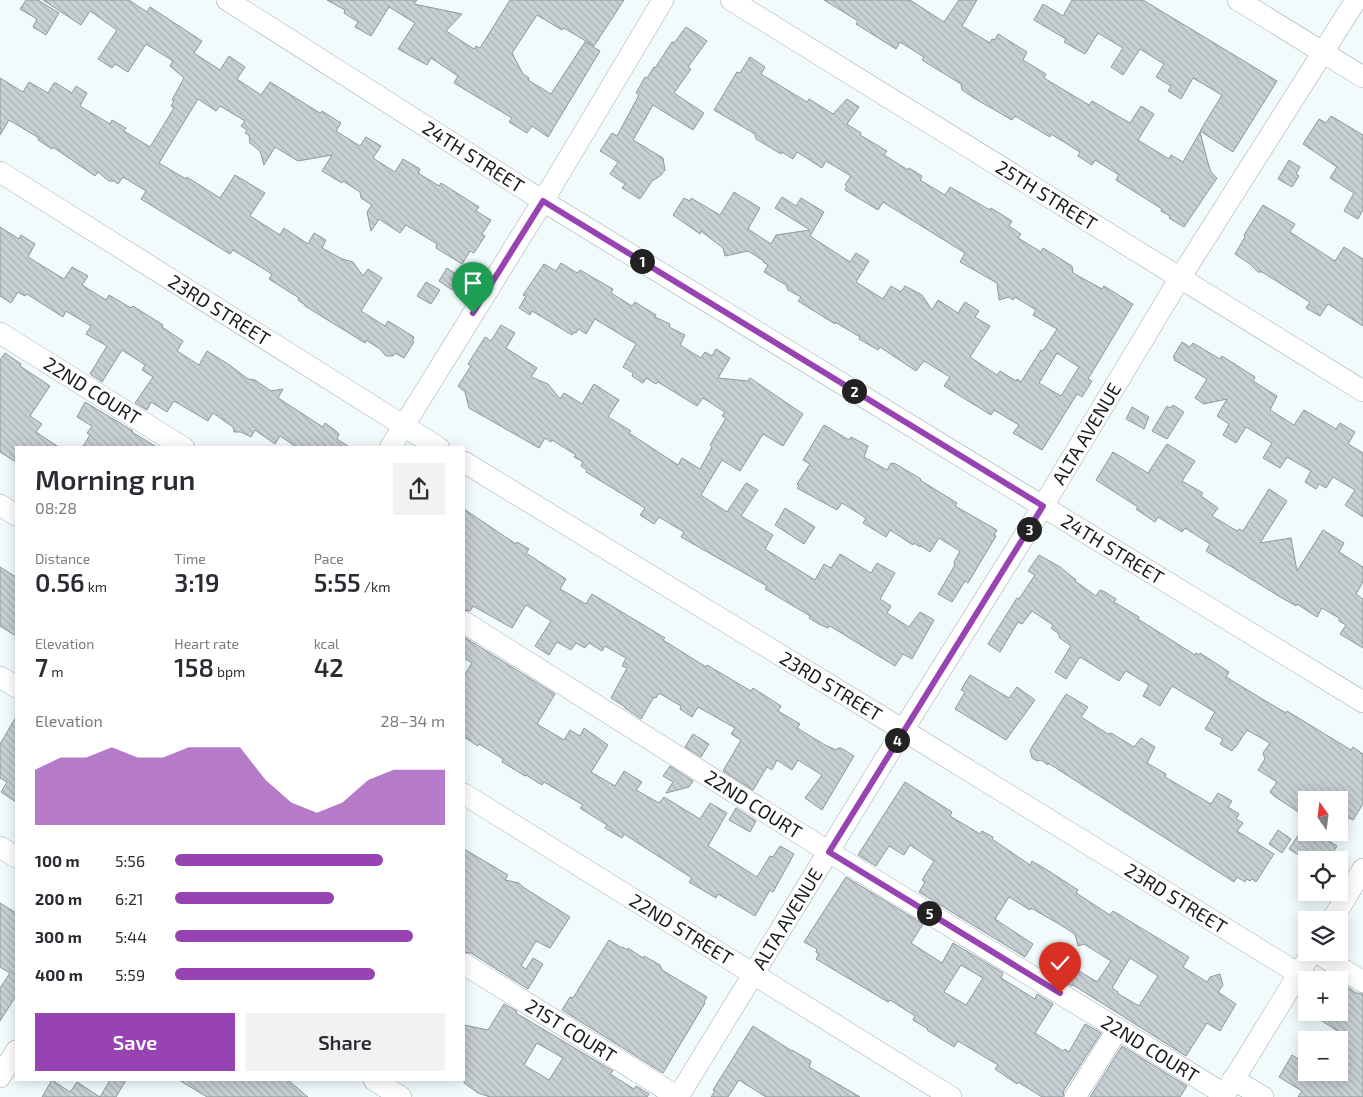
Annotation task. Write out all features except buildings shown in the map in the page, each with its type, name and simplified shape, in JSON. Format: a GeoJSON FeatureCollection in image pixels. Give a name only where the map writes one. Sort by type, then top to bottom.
{"type":"FeatureCollection","features":[{"type":"Feature","properties":{"kind":"street","name":"24TH STREET"},"geometry":{"type":"LineString","coordinates":[[227,0],[543,201],[1363,702]]}},
{"type":"Feature","properties":{"kind":"street"},"geometry":{"type":"LineString","coordinates":[[391,446],[543,201],[663,0]]}},
{"type":"Feature","properties":{"kind":"street","name":"25TH STREET"},"geometry":{"type":"LineString","coordinates":[[731,0],[1363,391]]}},
{"type":"Feature","properties":{"kind":"street"},"geometry":{"type":"LineString","coordinates":[[1238,0],[1363,77]]}},
{"type":"Feature","properties":{"kind":"street","name":"ALTA AVENUE"},"geometry":{"type":"LineString","coordinates":[[678,1097],[1043,506],[1180,278],[1356,0]]}},
{"type":"Feature","properties":{"kind":"street","name":"23RD STREET"},"geometry":{"type":"LineString","coordinates":[[0,172],[436,446]]}},
{"type":"Feature","properties":{"kind":"street","name":"22ND COURT"},"geometry":{"type":"LineString","coordinates":[[0,333],[181,446]]}},
{"type":"Feature","properties":{"kind":"street","name":"23RD STREET"},"geometry":{"type":"LineString","coordinates":[[465,463],[1298,973]]}},
{"type":"Feature","properties":{"kind":"street"},"geometry":{"type":"LineString","coordinates":[[0,505],[15,514]]}},
{"type":"Feature","properties":{"kind":"street","name":"22ND COURT"},"geometry":{"type":"LineString","coordinates":[[465,623],[829,852],[1118,1029],[1227,1090]]}},
{"type":"Feature","properties":{"kind":"street"},"geometry":{"type":"LineString","coordinates":[[0,677],[15,686]]}},
{"type":"Feature","properties":{"kind":"street","name":"22ND STREET"},"geometry":{"type":"LineString","coordinates":[[465,795],[951,1097]]}},
{"type":"Feature","properties":{"kind":"street"},"geometry":{"type":"LineString","coordinates":[[0,847],[15,856]]}},
{"type":"Feature","properties":{"kind":"street"},"geometry":{"type":"LineString","coordinates":[[1337,911],[1363,869]]}},
{"type":"Feature","properties":{"kind":"street"},"geometry":{"type":"LineString","coordinates":[[1329,961],[1363,982]]}},
{"type":"Feature","properties":{"kind":"street","name":"21ST COURT"},"geometry":{"type":"LineString","coordinates":[[465,965],[678,1097]]}},
{"type":"Feature","properties":{"kind":"street"},"geometry":{"type":"LineString","coordinates":[[1262,1097],[1227,1090],[1298,976]]}},
{"type":"Feature","properties":{"kind":"street"},"geometry":{"type":"LineString","coordinates":[[1074,1097],[1118,1029]]}},
{"type":"Feature","properties":{"kind":"street"},"geometry":{"type":"LineString","coordinates":[[0,1077],[15,1053]]}},
{"type":"Feature","properties":{"kind":"street"},"geometry":{"type":"LineString","coordinates":[[376,1081],[401,1097]]}},
{"type":"Feature","properties":{"kind":"route"},"geometry":{"type":"LineString","coordinates":[[473,313],[543,201],[1043,506],[829,852],[1060,993]]}}]}
